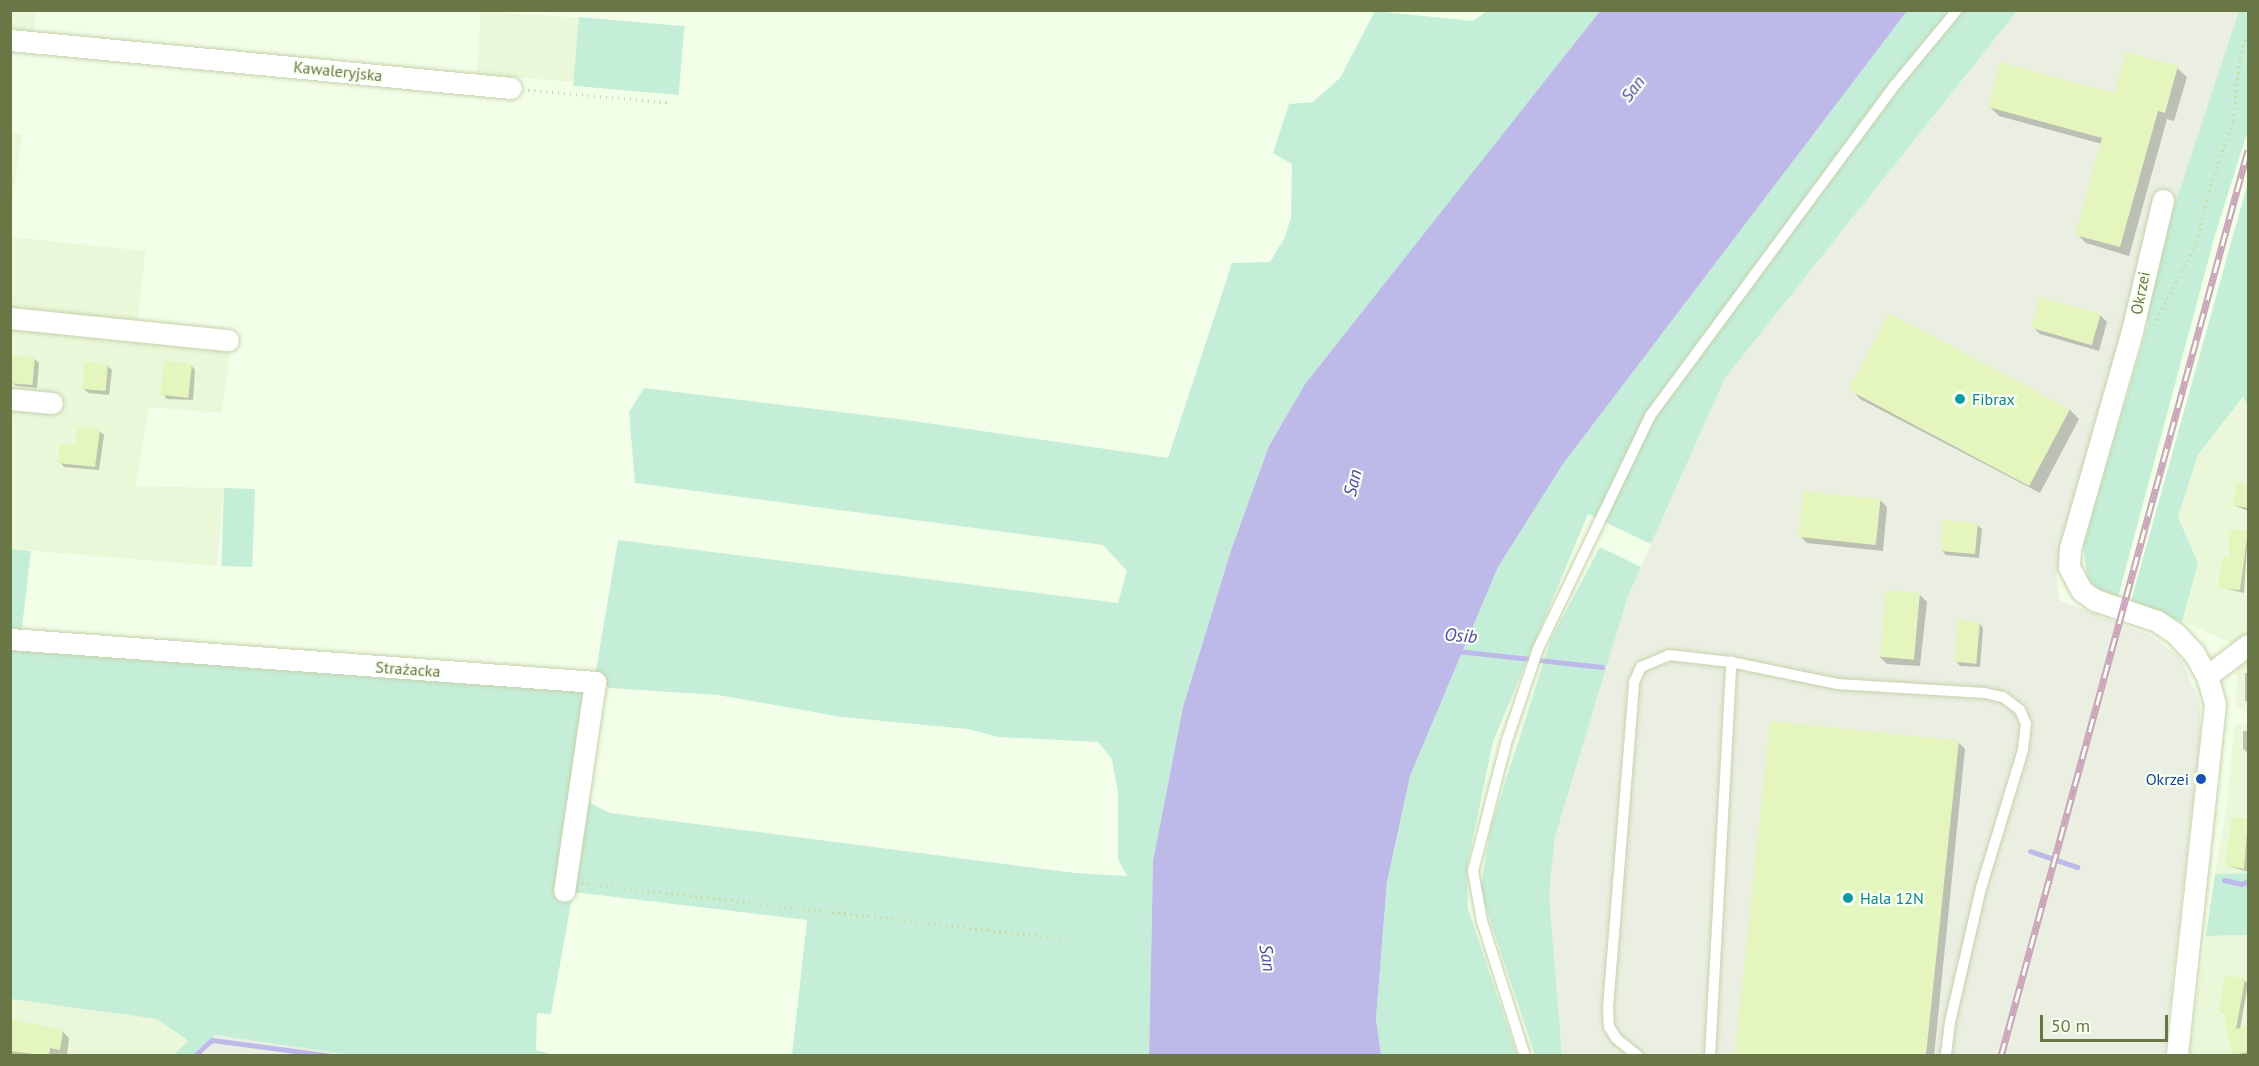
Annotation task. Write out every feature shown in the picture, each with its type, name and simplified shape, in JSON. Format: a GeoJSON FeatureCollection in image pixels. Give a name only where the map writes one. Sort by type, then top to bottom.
{"type":"FeatureCollection","features":[{"type":"Feature","properties":{"kind":"street","name":"Kawaleryjska"},"geometry":{"type":"LineString","coordinates":[[10,40],[511,88]]}},
{"type":"Feature","properties":{"kind":"street","name":"Okrzei"},"geometry":{"type":"LineString","coordinates":[[2163,200],[2132,332],[2070,548],[2069,567],[2082,591],[2095,600],[2157,621],[2176,634],[2194,653],[2207,676],[2215,704],[2177,1056]]}},
{"type":"Feature","properties":{"kind":"street"},"geometry":{"type":"LineString","coordinates":[[10,318],[228,340]]}},
{"type":"Feature","properties":{"kind":"street"},"geometry":{"type":"LineString","coordinates":[[10,399],[52,403]]}},
{"type":"Feature","properties":{"kind":"street","name":"Strażacka"},"geometry":{"type":"LineString","coordinates":[[10,639],[595,682],[565,886]]}},
{"type":"Feature","properties":{"kind":"street"},"geometry":{"type":"LineString","coordinates":[[2207,676],[2248,645]]}},
{"type":"Feature","properties":{"kind":"lane"},"geometry":{"type":"LineString","coordinates":[[1525,1056],[1482,921],[1473,871],[1488,806],[1538,649],[1622,469],[1650,416],[1781,237],[1957,10]]}},
{"type":"Feature","properties":{"kind":"lane"},"geometry":{"type":"LineString","coordinates":[[1638,1056],[1616,1038],[1609,1027],[1608,1008],[1634,682],[1641,667],[1669,655],[1731,662],[1837,684],[1984,693],[2003,697],[2020,710],[2026,724],[2023,750],[1981,888],[1950,1022],[1946,1056]]}},
{"type":"Feature","properties":{"kind":"lane"},"geometry":{"type":"LineString","coordinates":[[1710,1056],[1731,662]]}},
{"type":"Feature","properties":{"kind":"path"},"geometry":{"type":"LineString","coordinates":[[2154,327],[2198,242],[2209,191],[2233,121],[2240,58],[2248,30]]}},
{"type":"Feature","properties":{"kind":"path"},"geometry":{"type":"LineString","coordinates":[[511,88],[667,102]]}},
{"type":"Feature","properties":{"kind":"path"},"geometry":{"type":"LineString","coordinates":[[565,886],[1061,938]]}},
{"type":"Feature","properties":{"kind":"shaded area"},"geometry":{"type":"Polygon","coordinates":[[[10,11],[36,11],[33,34],[11,32],[10,11]]]}},
{"type":"Feature","properties":{"kind":"shaded area"},"geometry":{"type":"Polygon","coordinates":[[[481,11],[579,18],[574,82],[477,75],[481,11]]]}},
{"type":"Feature","properties":{"kind":"shaded area"},"geometry":{"type":"Polygon","coordinates":[[[1375,11],[1473,21],[1487,11],[1601,11],[1305,384],[1269,446],[1231,550],[1183,707],[1153,861],[1149,1055],[792,1055],[807,920],[573,892],[588,796],[592,804],[610,813],[1075,873],[1127,876],[1118,859],[1118,793],[1112,759],[1098,742],[999,737],[967,729],[842,717],[718,695],[609,688],[595,676],[618,540],[1118,603],[1127,571],[1103,545],[635,483],[629,412],[644,388],[906,420],[1168,458],[1232,263],[1270,262],[1284,239],[1291,218],[1292,164],[1273,153],[1289,104],[1313,102],[1340,78],[1375,11]]]}},
{"type":"Feature","properties":{"kind":"shaded area"},"geometry":{"type":"Polygon","coordinates":[[[1907,11],[2017,11],[1725,378],[1651,544],[1588,514],[1493,742],[1467,866],[1468,909],[1517,1055],[1381,1056],[1376,1019],[1387,882],[1410,776],[1498,567],[1563,464],[1907,11]]]}},
{"type":"Feature","properties":{"kind":"shaded area"},"geometry":{"type":"Polygon","coordinates":[[[2017,11],[2240,12],[2067,527],[2057,576],[2059,600],[2152,636],[2181,659],[2200,703],[2200,741],[2164,1055],[1562,1056],[1549,895],[1555,837],[1628,596],[1725,378],[2017,11]]]}},
{"type":"Feature","properties":{"kind":"shaded area"},"geometry":{"type":"Polygon","coordinates":[[[2239,11],[2248,11],[2248,130],[2215,235],[2118,597],[2094,587],[2087,576],[2083,545],[2148,324],[2142,304],[2239,11]]]}},
{"type":"Feature","properties":{"kind":"shaded area"},"geometry":{"type":"Polygon","coordinates":[[[579,17],[685,26],[679,95],[573,86],[579,17]]]}},
{"type":"Feature","properties":{"kind":"shaded area"},"geometry":{"type":"Polygon","coordinates":[[[10,133],[22,135],[11,207],[10,133]]]}},
{"type":"Feature","properties":{"kind":"shaded area"},"geometry":{"type":"Polygon","coordinates":[[[2248,182],[2248,406],[2243,397],[2198,455],[2178,517],[2198,563],[2182,622],[2131,601],[2248,182]]]}},
{"type":"Feature","properties":{"kind":"shaded area"},"geometry":{"type":"Polygon","coordinates":[[[11,237],[145,251],[138,324],[10,310],[11,237]]]}},
{"type":"Feature","properties":{"kind":"shaded area"},"geometry":{"type":"Polygon","coordinates":[[[10,325],[231,346],[222,413],[149,407],[136,486],[224,488],[217,566],[11,549],[10,325]]]}},
{"type":"Feature","properties":{"kind":"shaded area"},"geometry":{"type":"Polygon","coordinates":[[[2244,397],[2248,406],[2248,636],[2239,646],[2182,622],[2198,563],[2178,517],[2198,455],[2244,397]]]}},
{"type":"Feature","properties":{"kind":"shaded area"},"geometry":{"type":"Polygon","coordinates":[[[224,488],[255,489],[252,567],[221,566],[224,488]]]}},
{"type":"Feature","properties":{"kind":"shaded area"},"geometry":{"type":"Polygon","coordinates":[[[1600,547],[1641,567],[1628,596],[1555,837],[1549,895],[1562,1055],[1535,1055],[1480,890],[1491,827],[1551,639],[1600,547]]]}},
{"type":"Feature","properties":{"kind":"shaded area"},"geometry":{"type":"Polygon","coordinates":[[[10,549],[31,551],[21,636],[11,635],[10,549]]]}},
{"type":"Feature","properties":{"kind":"shaded area"},"geometry":{"type":"Polygon","coordinates":[[[11,649],[585,692],[573,892],[551,1014],[537,1013],[536,1050],[554,1055],[350,1055],[215,1035],[192,1055],[173,1055],[188,1041],[157,1019],[11,999],[11,649]]]}},
{"type":"Feature","properties":{"kind":"shaded area"},"geometry":{"type":"Polygon","coordinates":[[[2248,658],[2248,713],[2236,708],[2237,666],[2248,658]]]}},
{"type":"Feature","properties":{"kind":"shaded area"},"geometry":{"type":"Polygon","coordinates":[[[2248,723],[2248,873],[2215,874],[2227,804],[2234,725],[2248,723]]]}},
{"type":"Feature","properties":{"kind":"shaded area"},"geometry":{"type":"Polygon","coordinates":[[[2248,873],[2248,935],[2206,936],[2215,874],[2248,873]]]}},
{"type":"Feature","properties":{"kind":"shaded area"},"geometry":{"type":"Polygon","coordinates":[[[2248,935],[2248,1055],[2189,1056],[2206,936],[2248,935]]]}},
{"type":"Feature","properties":{"kind":"shaded area"},"geometry":{"type":"Polygon","coordinates":[[[11,999],[157,1019],[188,1042],[173,1055],[11,1056],[11,999]]]}},
{"type":"Feature","properties":{"kind":"shaded area"},"geometry":{"type":"Polygon","coordinates":[[[215,1035],[350,1055],[192,1056],[215,1035]]]}},
{"type":"Feature","properties":{"kind":"water","name":"San"},"geometry":{"type":"Polygon","coordinates":[[[1601,10],[1907,11],[1563,464],[1498,567],[1410,776],[1387,882],[1376,1019],[1381,1055],[1149,1055],[1153,861],[1183,707],[1231,550],[1269,446],[1305,384],[1601,10]]]}},
{"type":"Feature","properties":{"kind":"building"},"geometry":{"type":"Polygon","coordinates":[[[2126,52],[2178,66],[2165,113],[2158,111],[2120,247],[2075,235],[2102,138],[1988,107],[2000,62],[2114,93],[2126,52]]]}},
{"type":"Feature","properties":{"kind":"building"},"geometry":{"type":"Polygon","coordinates":[[[2040,297],[2101,314],[2092,345],[2031,328],[2040,297]]]}},
{"type":"Feature","properties":{"kind":"building","name":"Fibrax"},"geometry":{"type":"Polygon","coordinates":[[[1889,313],[2070,409],[2029,486],[1848,390],[1889,313]]]}},
{"type":"Feature","properties":{"kind":"building"},"geometry":{"type":"Polygon","coordinates":[[[10,355],[35,357],[32,385],[10,383],[10,355]]]}},
{"type":"Feature","properties":{"kind":"building"},"geometry":{"type":"Polygon","coordinates":[[[164,361],[192,364],[188,398],[160,395],[164,361]]]}},
{"type":"Feature","properties":{"kind":"building"},"geometry":{"type":"Polygon","coordinates":[[[85,362],[108,364],[106,391],[83,389],[85,362]]]}},
{"type":"Feature","properties":{"kind":"building"},"geometry":{"type":"Polygon","coordinates":[[[77,426],[100,430],[95,467],[58,463],[60,444],[76,445],[77,426]]]}},
{"type":"Feature","properties":{"kind":"building"},"geometry":{"type":"Polygon","coordinates":[[[2237,482],[2248,485],[2248,508],[2233,505],[2237,482]]]}},
{"type":"Feature","properties":{"kind":"building"},"geometry":{"type":"Polygon","coordinates":[[[1803,491],[1881,499],[1876,545],[1798,537],[1803,491]]]}},
{"type":"Feature","properties":{"kind":"building"},"geometry":{"type":"Polygon","coordinates":[[[1943,520],[1978,523],[1975,554],[1940,551],[1943,520]]]}},
{"type":"Feature","properties":{"kind":"building"},"geometry":{"type":"Polygon","coordinates":[[[2229,530],[2248,530],[2240,590],[2218,588],[2222,557],[2229,558],[2229,530]]]}},
{"type":"Feature","properties":{"kind":"building"},"geometry":{"type":"Polygon","coordinates":[[[1886,590],[1920,593],[1914,660],[1880,657],[1886,590]]]}},
{"type":"Feature","properties":{"kind":"building"},"geometry":{"type":"Polygon","coordinates":[[[1958,620],[1980,622],[1976,664],[1954,662],[1958,620]]]}},
{"type":"Feature","properties":{"kind":"building","name":"Hala 12N"},"geometry":{"type":"Polygon","coordinates":[[[1770,721],[1959,741],[1926,1056],[1735,1056],[1770,721]]]}},
{"type":"Feature","properties":{"kind":"building"},"geometry":{"type":"Polygon","coordinates":[[[2232,817],[2248,819],[2244,869],[2225,865],[2232,817]]]}},
{"type":"Feature","properties":{"kind":"building"},"geometry":{"type":"Polygon","coordinates":[[[2225,975],[2245,979],[2236,1029],[2247,1026],[2248,1052],[2232,1055],[2223,1011],[2219,1010],[2225,975]]]}},
{"type":"Feature","properties":{"kind":"building"},"geometry":{"type":"Polygon","coordinates":[[[10,1019],[63,1030],[60,1050],[50,1048],[49,1056],[10,1051],[10,1019]]]}},
{"type":"Feature","properties":{"kind":"waterway","name":"Osib"},"geometry":{"type":"LineString","coordinates":[[1457,651],[1602,667]]}},
{"type":"Feature","properties":{"kind":"waterway","name":"Osib"},"geometry":{"type":"LineString","coordinates":[[2030,851],[2077,867]]}},
{"type":"Feature","properties":{"kind":"waterway","name":"Osib"},"geometry":{"type":"LineString","coordinates":[[2224,880],[2242,884],[2248,881]]}},
{"type":"Feature","properties":{"kind":"waterway"},"geometry":{"type":"LineString","coordinates":[[194,1056],[212,1040],[332,1056]]}},
{"type":"Feature","properties":{"kind":"railway"},"geometry":{"type":"LineString","coordinates":[[2001,1056],[2248,150]]}},
{"type":"Feature","properties":{"kind":"place","name":"Fibrax"},"geometry":{"type":"Point","coordinates":[1960,399]}},
{"type":"Feature","properties":{"kind":"place","name":"Okrzei"},"geometry":{"type":"Point","coordinates":[2201,779]}},
{"type":"Feature","properties":{"kind":"place","name":"Hala 12N"},"geometry":{"type":"Point","coordinates":[1848,898]}}]}
